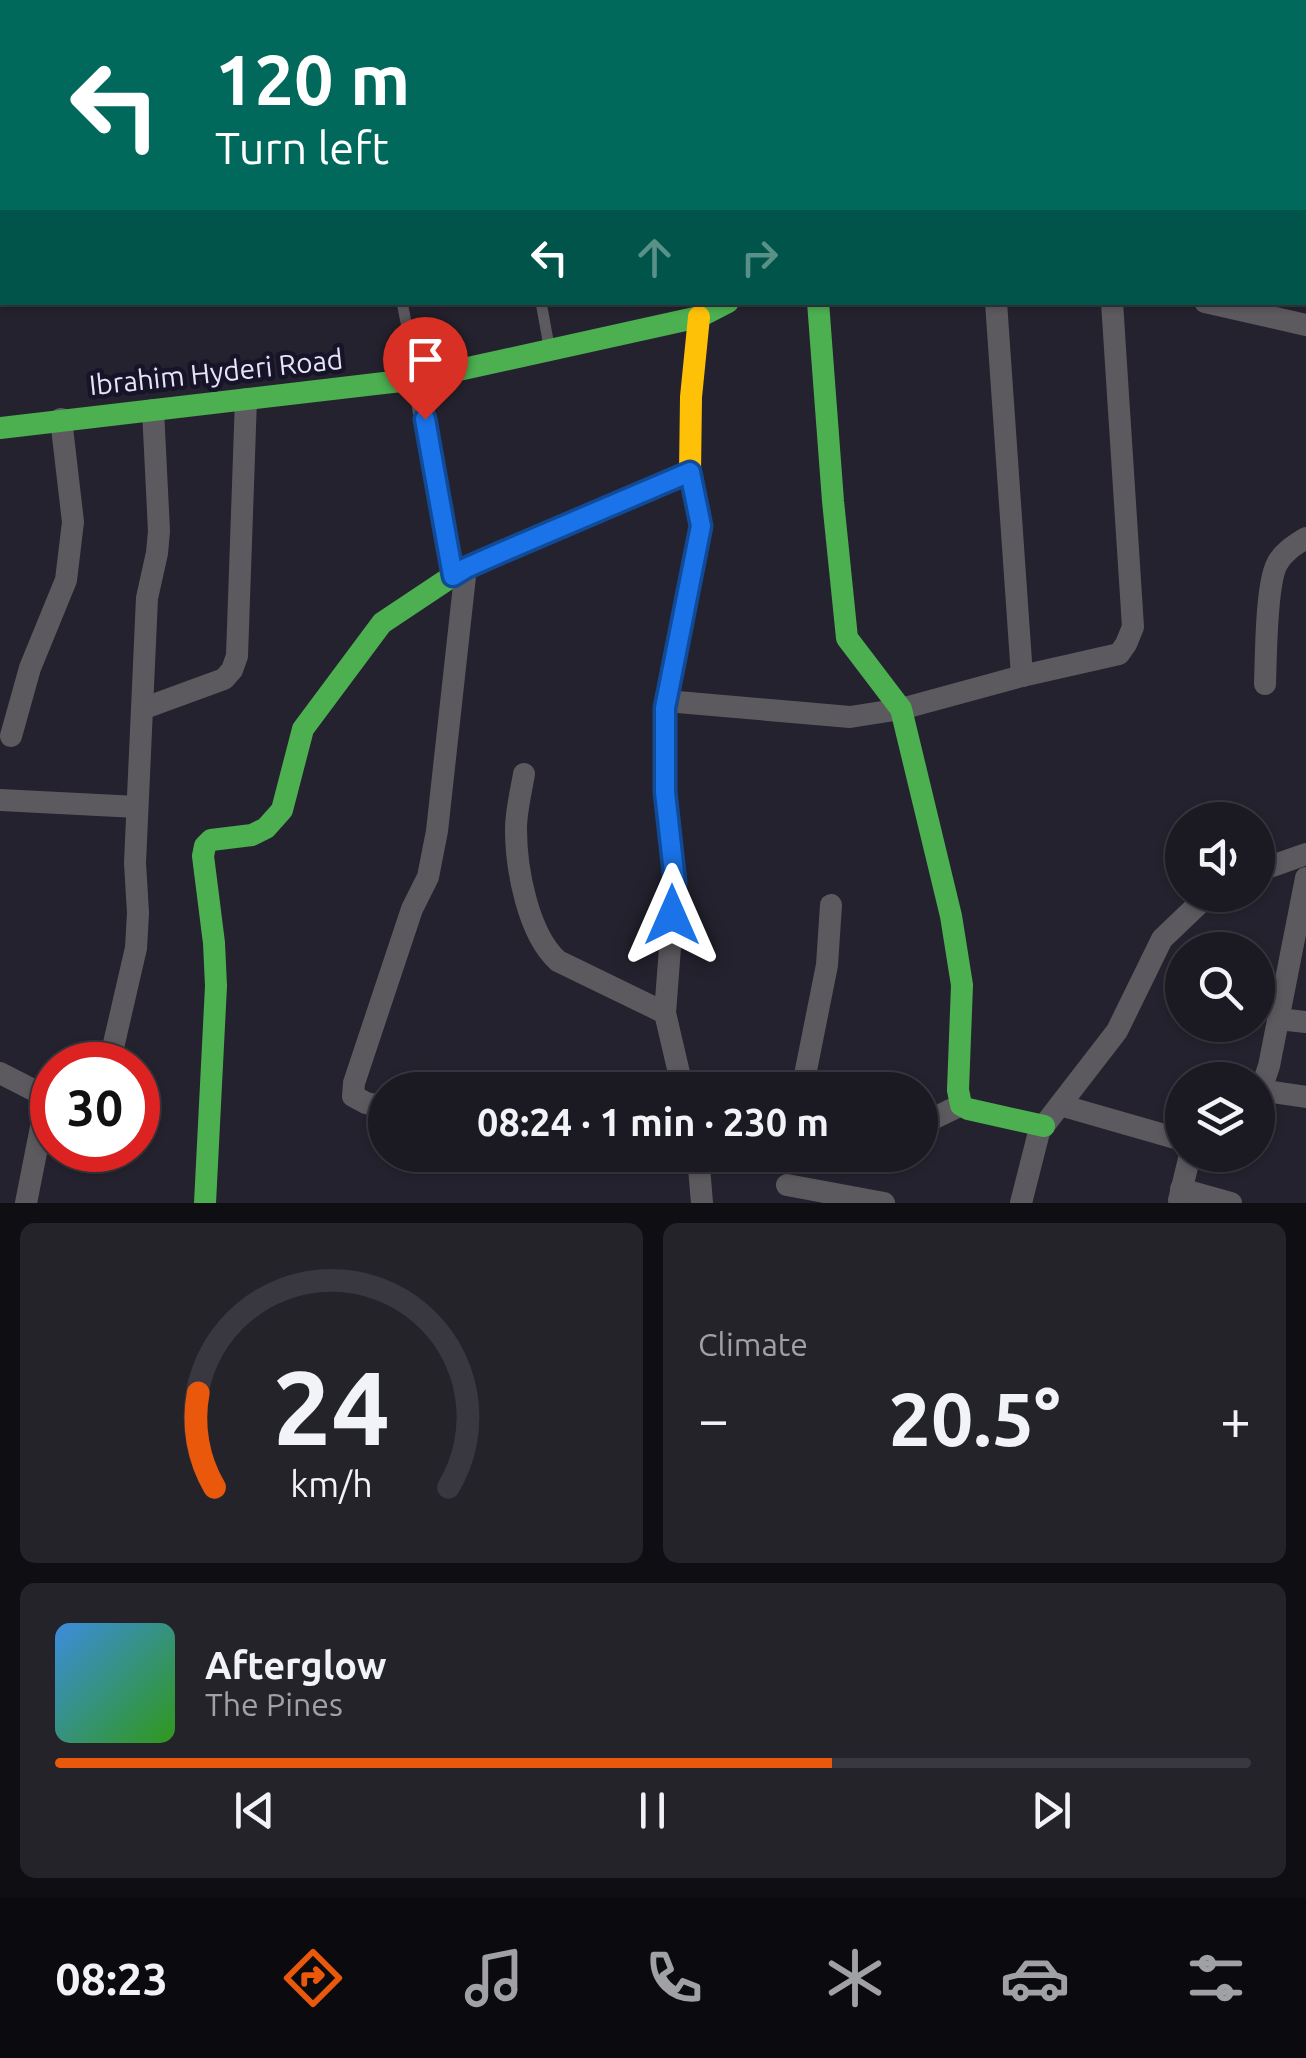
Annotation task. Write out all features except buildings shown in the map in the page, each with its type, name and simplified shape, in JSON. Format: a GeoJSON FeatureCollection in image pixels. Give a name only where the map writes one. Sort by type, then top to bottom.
{"type":"FeatureCollection","features":[{"type":"Feature","properties":{"kind":"street","name":"Ibrahim Hyderi Road"},"geometry":{"type":"LineString","coordinates":[[0,428],[418,380],[699,316],[722,305]]}},
{"type":"Feature","properties":{"kind":"street"},"geometry":{"type":"LineString","coordinates":[[818,305],[847,638],[901,709],[951,916],[962,985],[958,1090],[961,1105],[1044,1126]]}},
{"type":"Feature","properties":{"kind":"street"},"geometry":{"type":"LineString","coordinates":[[996,305],[1022,676]]}},
{"type":"Feature","properties":{"kind":"street"},"geometry":{"type":"LineString","coordinates":[[666,701],[850,717],[901,709],[1119,654],[1133,627],[1112,305]]}},
{"type":"Feature","properties":{"kind":"street"},"geometry":{"type":"LineString","coordinates":[[1218,305],[1306,326]]}},
{"type":"Feature","properties":{"kind":"street"},"geometry":{"type":"LineString","coordinates":[[679,1072],[665,1014],[675,882],[665,792],[666,701],[701,526],[690,472],[690,397],[699,316]]}},
{"type":"Feature","properties":{"kind":"street"},"geometry":{"type":"LineString","coordinates":[[368,1104],[353,1096],[354,1083],[412,909],[428,877],[440,813],[460,572],[418,380]]}},
{"type":"Feature","properties":{"kind":"street"},"geometry":{"type":"LineString","coordinates":[[142,708],[224,678],[238,656],[246,399]]}},
{"type":"Feature","properties":{"kind":"street"},"geometry":{"type":"LineString","coordinates":[[114,1042],[136,948],[135,863],[148,598],[159,531],[154,410]]}},
{"type":"Feature","properties":{"kind":"street"},"geometry":{"type":"LineString","coordinates":[[11,736],[30,668],[66,580],[73,522],[61,420]]}},
{"type":"Feature","properties":{"kind":"street"},"geometry":{"type":"LineString","coordinates":[[205,1203],[216,986],[205,846],[211,840],[252,835],[266,828],[282,810],[303,730],[382,623],[460,572],[690,472]]}},
{"type":"Feature","properties":{"kind":"street"},"geometry":{"type":"LineString","coordinates":[[1264,684],[1275,567],[1286,551],[1306,538]]}},
{"type":"Feature","properties":{"kind":"street"},"geometry":{"type":"LineString","coordinates":[[524,774],[516,828],[523,890],[541,942],[558,962],[665,1014]]}},
{"type":"Feature","properties":{"kind":"street"},"geometry":{"type":"LineString","coordinates":[[0,800],[138,807]]}},
{"type":"Feature","properties":{"kind":"street"},"geometry":{"type":"LineString","coordinates":[[1275,865],[1306,854]]}},
{"type":"Feature","properties":{"kind":"street"},"geometry":{"type":"LineString","coordinates":[[1269,1062],[1306,878]]}},
{"type":"Feature","properties":{"kind":"street"},"geometry":{"type":"LineString","coordinates":[[806,1072],[827,966],[830,905]]}},
{"type":"Feature","properties":{"kind":"street"},"geometry":{"type":"LineString","coordinates":[[1021,1203],[1039,1132],[1116,1031],[1162,939],[1190,912]]}},
{"type":"Feature","properties":{"kind":"street"},"geometry":{"type":"LineString","coordinates":[[1278,1019],[1306,1022]]}},
{"type":"Feature","properties":{"kind":"street"},"geometry":{"type":"LineString","coordinates":[[0,1073],[30,1088]]}},
{"type":"Feature","properties":{"kind":"street"},"geometry":{"type":"LineString","coordinates":[[1275,1095],[1306,1097]]}},
{"type":"Feature","properties":{"kind":"street"},"geometry":{"type":"LineString","coordinates":[[1060,1104],[1165,1135]]}},
{"type":"Feature","properties":{"kind":"street"},"geometry":{"type":"LineString","coordinates":[[938,1116],[961,1105]]}},
{"type":"Feature","properties":{"kind":"street"},"geometry":{"type":"LineString","coordinates":[[26,1203],[33,1172]]}},
{"type":"Feature","properties":{"kind":"street"},"geometry":{"type":"LineString","coordinates":[[699,1172],[702,1203]]}},
{"type":"Feature","properties":{"kind":"street"},"geometry":{"type":"LineString","coordinates":[[787,1185],[884,1203]]}},
{"type":"Feature","properties":{"kind":"street"},"geometry":{"type":"LineString","coordinates":[[1180,1196],[1232,1203]]}},
{"type":"Feature","properties":{"kind":"lane"},"geometry":{"type":"LineString","coordinates":[[403,305],[418,380]]}},
{"type":"Feature","properties":{"kind":"lane"},"geometry":{"type":"LineString","coordinates":[[542,305],[550,350]]}},
{"type":"Feature","properties":{"kind":"traffic: fast"},"geometry":{"type":"LineString","coordinates":[[0,428],[418,379],[699,317],[722,305]]}},
{"type":"Feature","properties":{"kind":"traffic: fast"},"geometry":{"type":"LineString","coordinates":[[818,305],[847,638],[901,709],[951,916],[962,985],[958,1090],[961,1105],[1044,1126]]}},
{"type":"Feature","properties":{"kind":"traffic: fast"},"geometry":{"type":"LineString","coordinates":[[205,1203],[216,986],[205,846],[211,840],[252,835],[266,828],[282,810],[303,729],[382,623],[466,567],[572,522]]}},
{"type":"Feature","properties":{"kind":"traffic: slow"},"geometry":{"type":"LineString","coordinates":[[572,522],[690,472],[691,397],[699,317]]}},
{"type":"Feature","properties":{"kind":"route"},"geometry":{"type":"LineString","coordinates":[[425,419],[453,576],[690,472],[701,526],[665,708],[665,792],[675,882],[672,915]]}}]}
